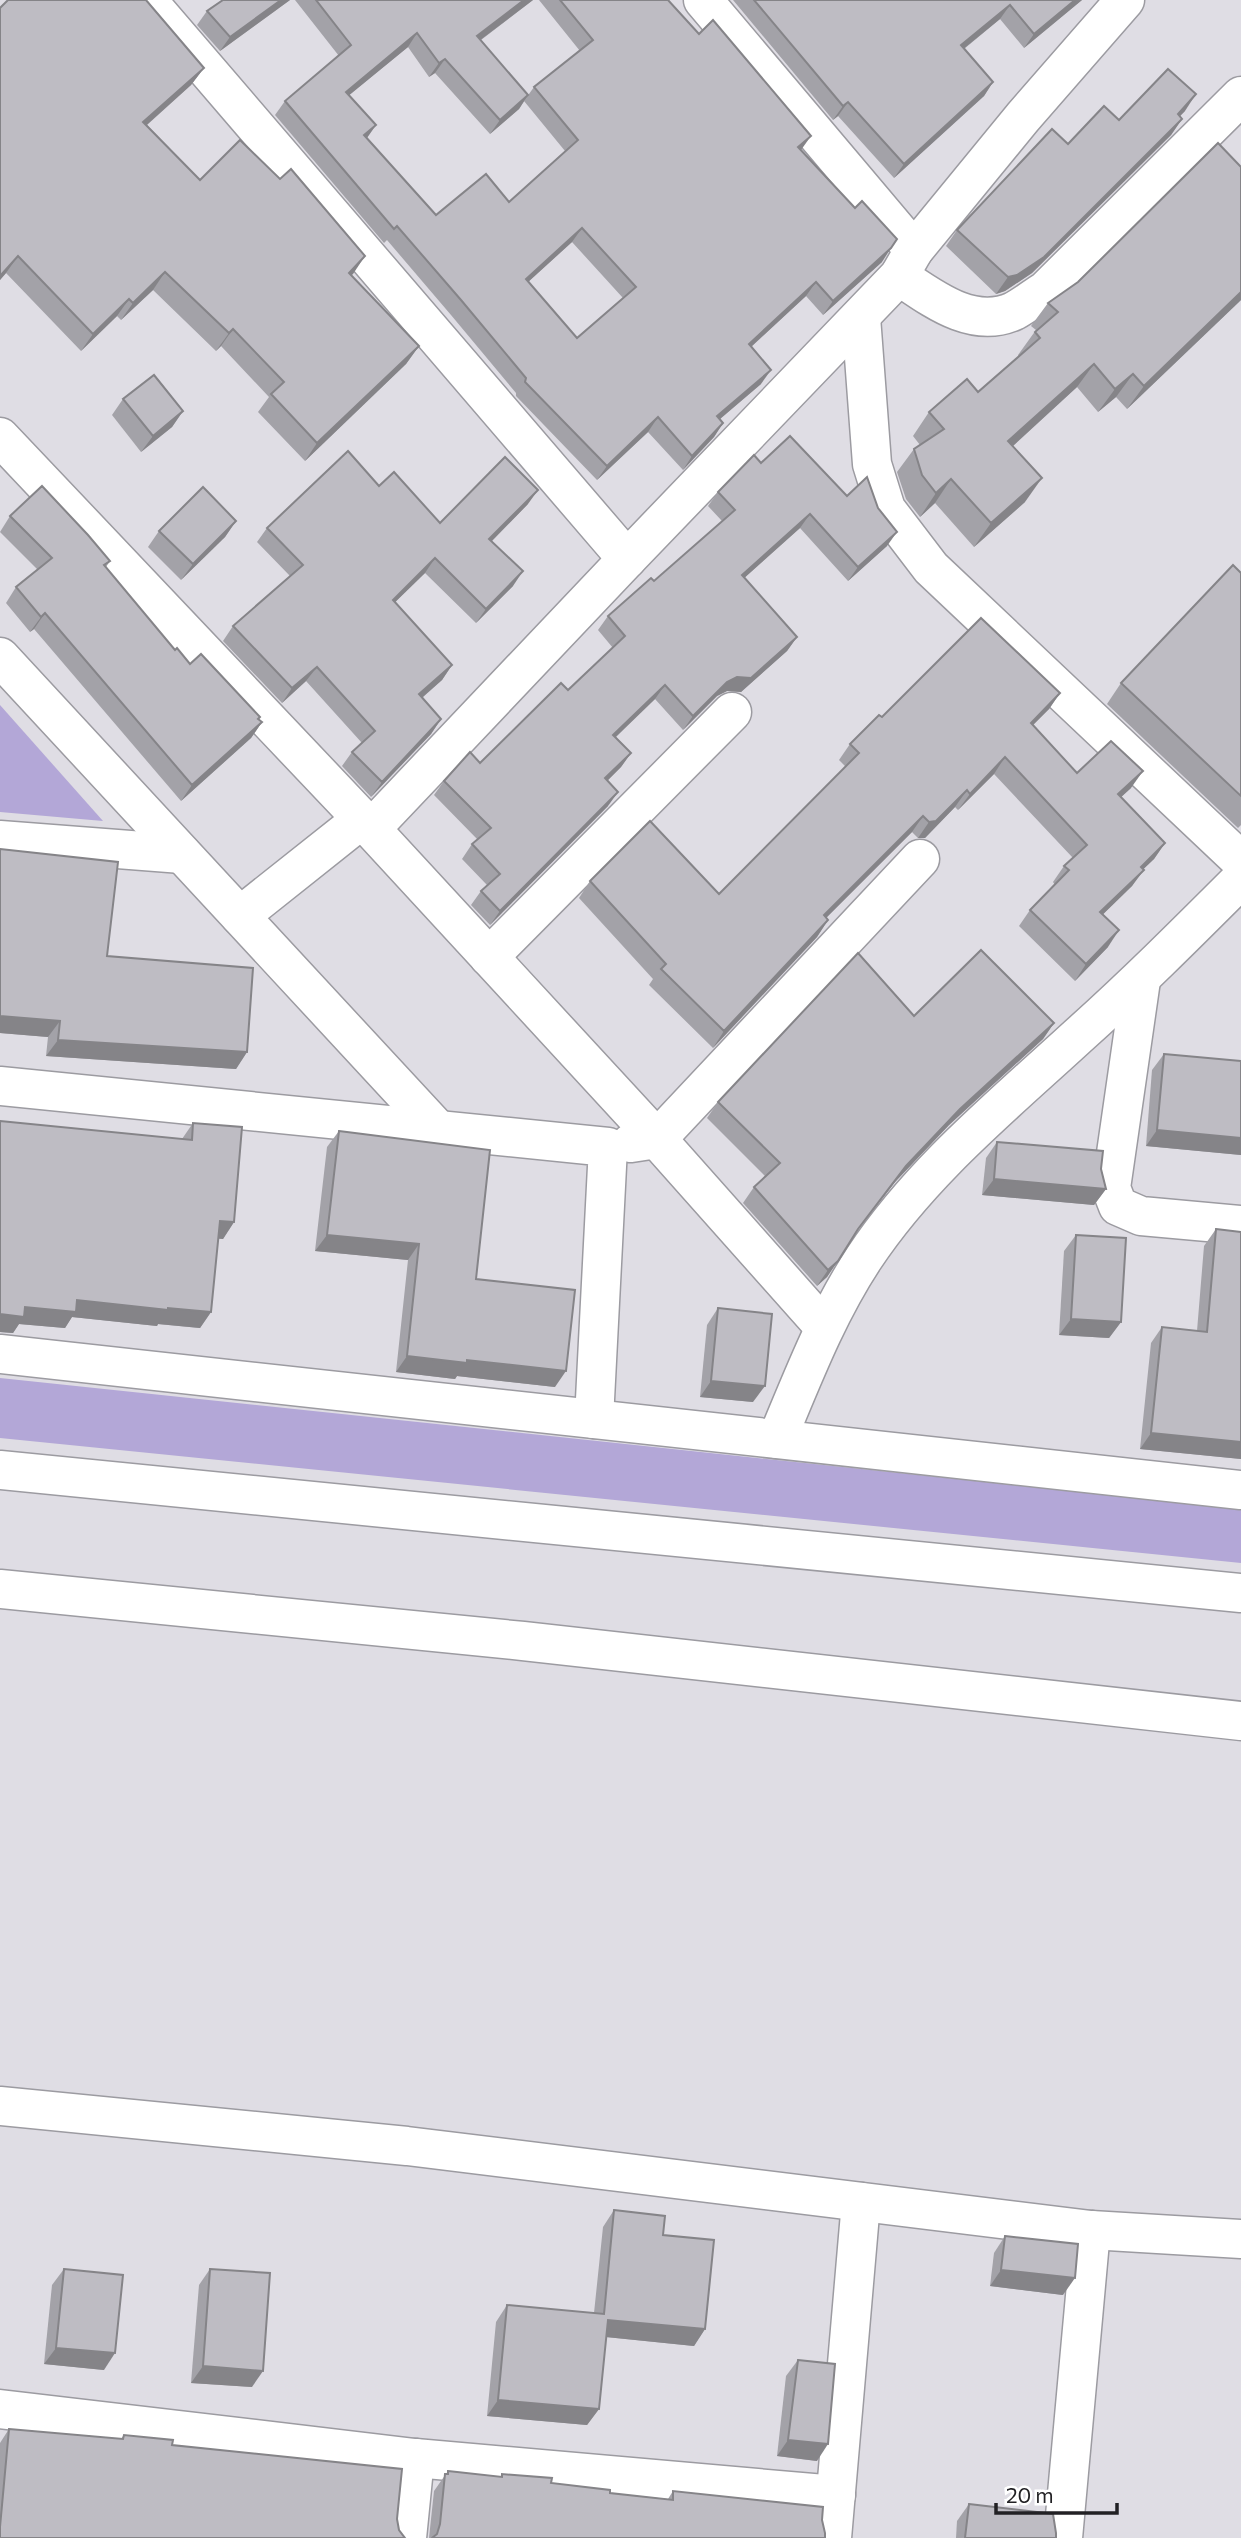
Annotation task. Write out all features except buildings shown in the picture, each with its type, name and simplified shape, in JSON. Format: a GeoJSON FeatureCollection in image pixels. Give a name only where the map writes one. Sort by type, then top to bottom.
{"type":"FeatureCollection","features":[{"type":"Feature","properties":{"kind":"street"},"geometry":{"type":"LineString","coordinates":[[148,0],[627,559]]}},
{"type":"Feature","properties":{"kind":"street"},"geometry":{"type":"LineString","coordinates":[[703,0],[906,263],[945,307],[982,317],[1012,312],[1046,290],[1241,96]]}},
{"type":"Feature","properties":{"kind":"street"},"geometry":{"type":"LineString","coordinates":[[240,916],[367,824],[627,559],[860,317],[1023,117],[1125,0]]}},
{"type":"Feature","properties":{"kind":"street"},"geometry":{"type":"LineString","coordinates":[[860,317],[872,464],[886,509],[931,568],[1241,860]]}},
{"type":"Feature","properties":{"kind":"street"},"geometry":{"type":"LineString","coordinates":[[0,437],[367,824],[657,1139],[824,1328]]}},
{"type":"Feature","properties":{"kind":"street"},"geometry":{"type":"LineString","coordinates":[[0,657],[440,1132]]}},
{"type":"Feature","properties":{"kind":"street"},"geometry":{"type":"LineString","coordinates":[[489,957],[732,712]]}},
{"type":"Feature","properties":{"kind":"street"},"geometry":{"type":"LineString","coordinates":[[0,840],[182,854]]}},
{"type":"Feature","properties":{"kind":"street"},"geometry":{"type":"LineString","coordinates":[[0,1086],[608,1147],[657,1139],[920,859]]}},
{"type":"Feature","properties":{"kind":"street"},"geometry":{"type":"LineString","coordinates":[[778,1439],[824,1328],[864,1258],[912,1194],[969,1135],[1141,980],[1241,879]]}},
{"type":"Feature","properties":{"kind":"street"},"geometry":{"type":"LineString","coordinates":[[1141,980],[1111,1188],[1118,1206],[1141,1216],[1241,1225]]}},
{"type":"Feature","properties":{"kind":"street"},"geometry":{"type":"LineString","coordinates":[[594,1419],[608,1147]]}},
{"type":"Feature","properties":{"kind":"street"},"geometry":{"type":"LineString","coordinates":[[0,1354],[1241,1490]]}},
{"type":"Feature","properties":{"kind":"street"},"geometry":{"type":"LineString","coordinates":[[0,1470],[1241,1593]]}},
{"type":"Feature","properties":{"kind":"street"},"geometry":{"type":"LineString","coordinates":[[0,1589],[523,1641],[1241,1721]]}},
{"type":"Feature","properties":{"kind":"street"},"geometry":{"type":"LineString","coordinates":[[0,2106],[407,2147],[1091,2230],[1241,2239]]}},
{"type":"Feature","properties":{"kind":"street"},"geometry":{"type":"LineString","coordinates":[[832,2538],[861,2202]]}},
{"type":"Feature","properties":{"kind":"street"},"geometry":{"type":"LineString","coordinates":[[1063,2538],[1091,2230]]}},
{"type":"Feature","properties":{"kind":"street"},"geometry":{"type":"LineString","coordinates":[[0,2409],[415,2458],[836,2495]]}},
{"type":"Feature","properties":{"kind":"street"},"geometry":{"type":"LineString","coordinates":[[407,2538],[415,2458]]}},
{"type":"Feature","properties":{"kind":"shaded area"},"geometry":{"type":"Polygon","coordinates":[[[0,705],[103,821],[0,812],[0,705]]]}},
{"type":"Feature","properties":{"kind":"shaded area"},"geometry":{"type":"Polygon","coordinates":[[[0,1378],[1241,1509],[1241,1563],[0,1438],[0,1378]]]}}]}
